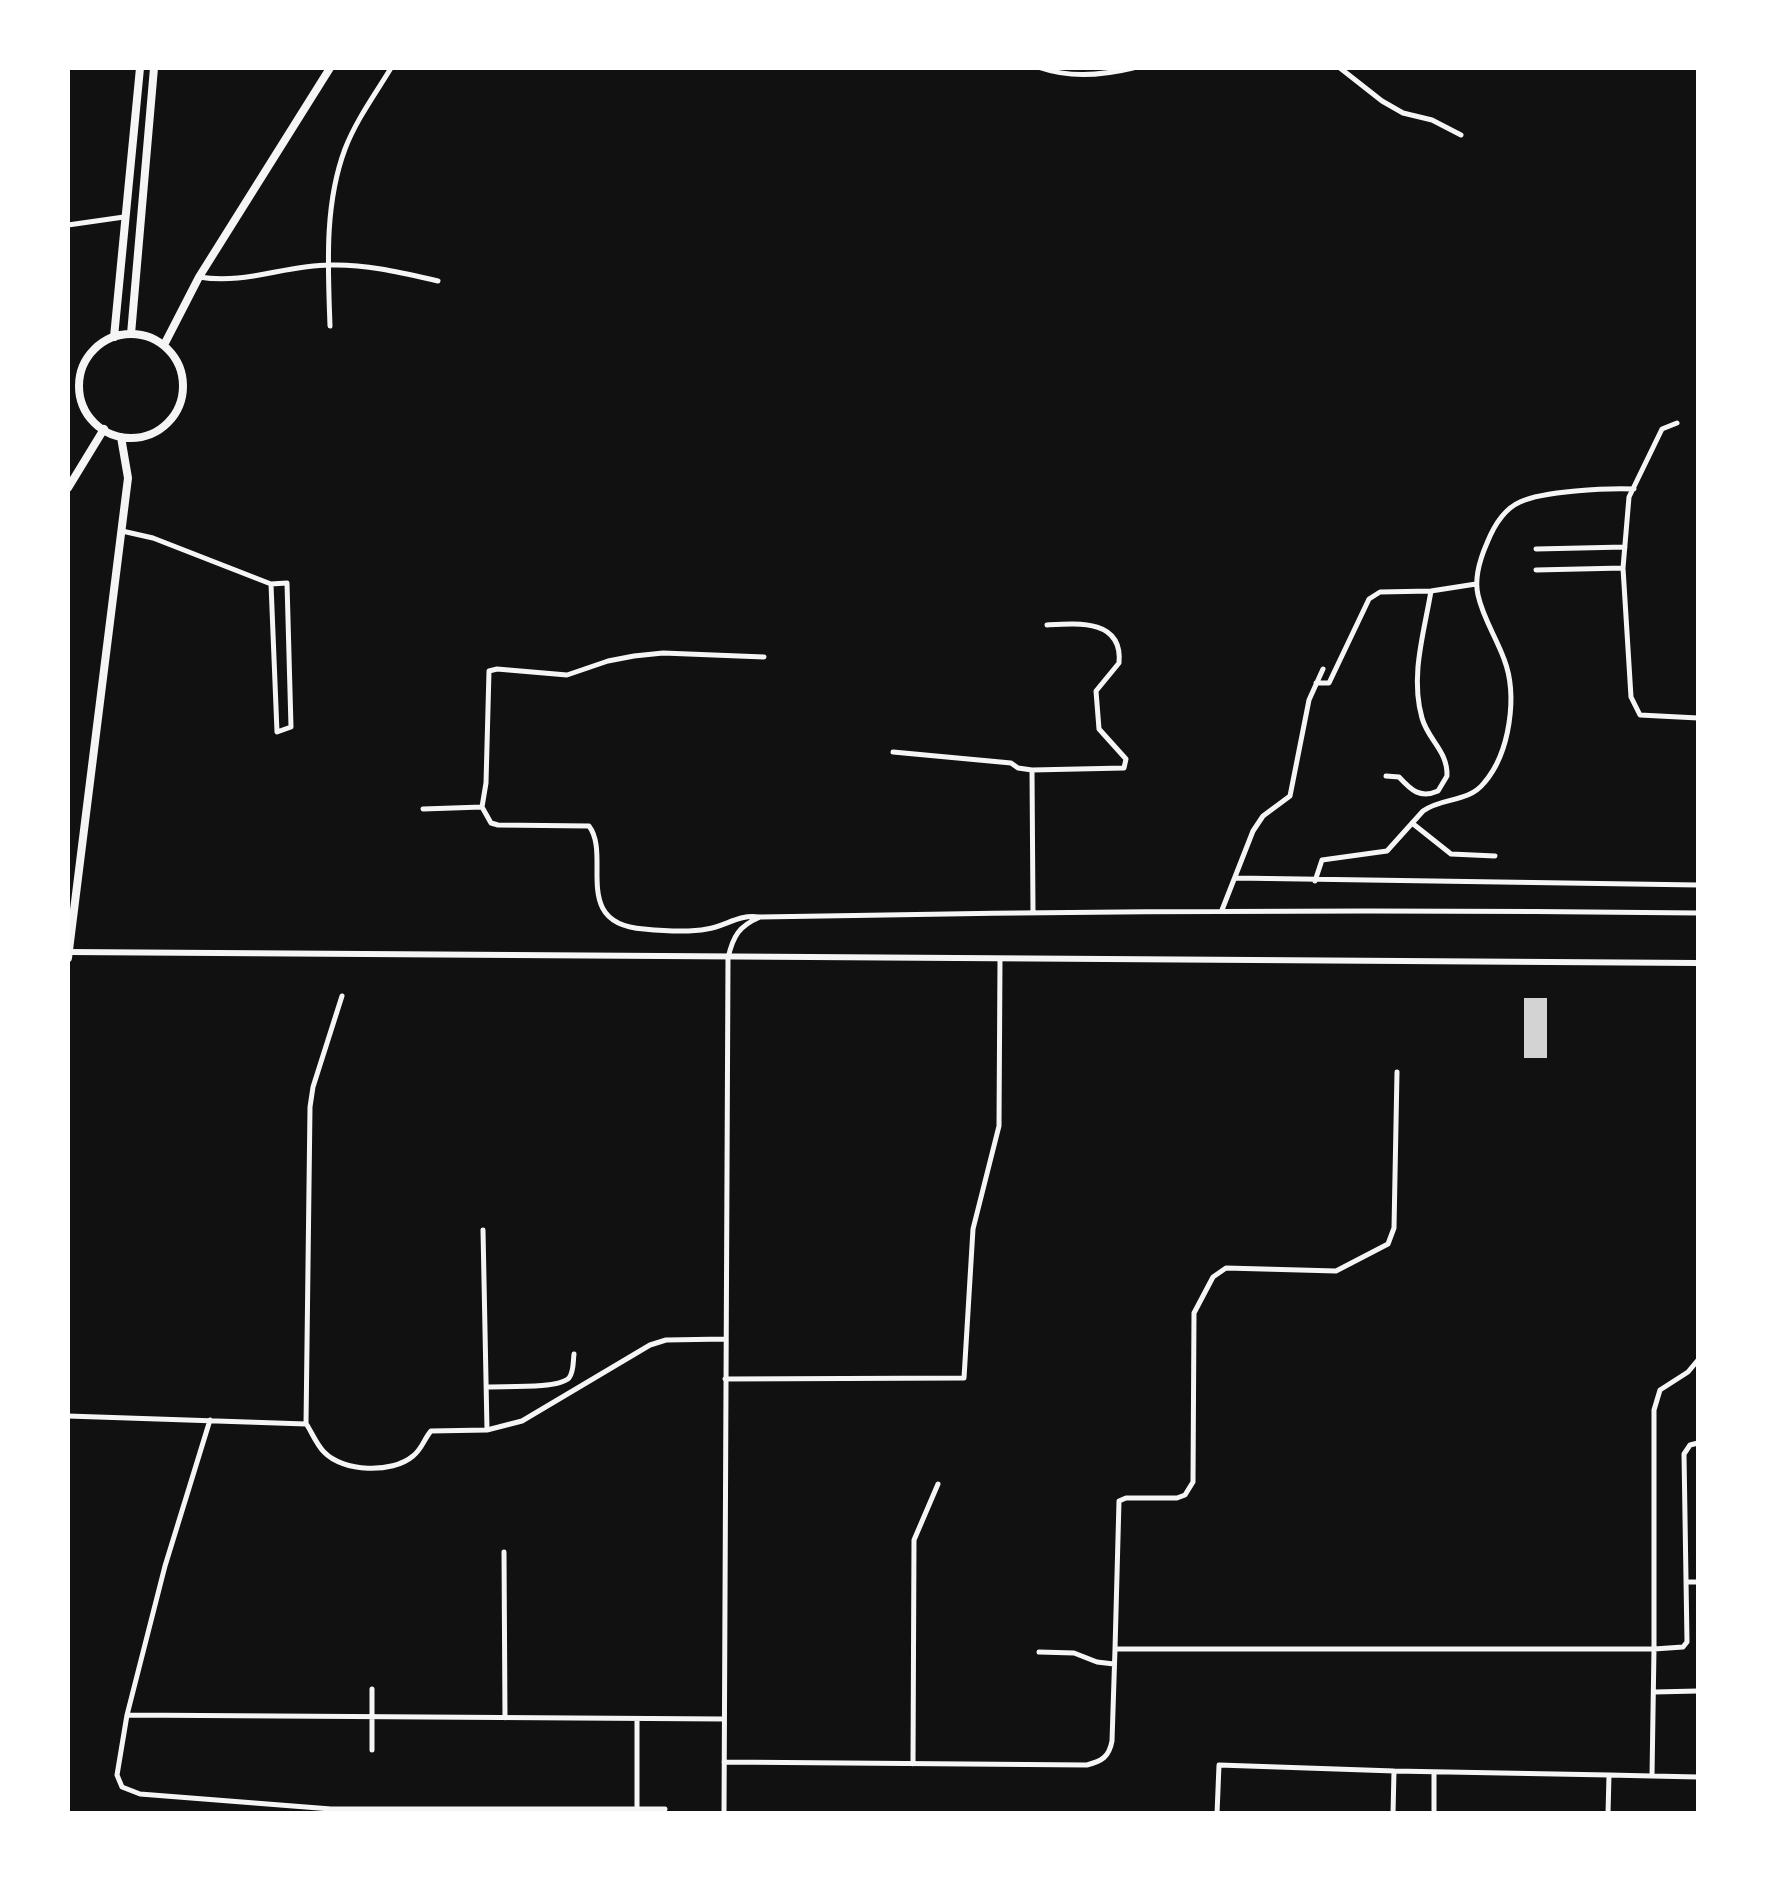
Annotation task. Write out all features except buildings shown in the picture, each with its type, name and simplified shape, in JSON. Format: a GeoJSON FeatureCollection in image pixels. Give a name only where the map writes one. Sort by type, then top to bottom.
{"type":"FeatureCollection","features":[{"type":"Feature","properties":{"kind":"main road"},"geometry":{"type":"LineString","coordinates":[[114,337],[140,68]]}},
{"type":"Feature","properties":{"kind":"main road"},"geometry":{"type":"LineString","coordinates":[[131,334],[154,68]]}},
{"type":"Feature","properties":{"kind":"main road"},"geometry":{"type":"LineString","coordinates":[[164,346],[200,277],[330,68]]}},
{"type":"Feature","properties":{"kind":"main road"},"geometry":{"type":"LineString","coordinates":[[131,334],[148,337],[175,358],[182,374],[183,391],[178,408],[155,432],[121,437],[104,430],[88,414],[79,384],[90,355],[114,337],[131,334]]}},
{"type":"Feature","properties":{"kind":"main road"},"geometry":{"type":"LineString","coordinates":[[68,488],[104,430]]}},
{"type":"Feature","properties":{"kind":"main road"},"geometry":{"type":"LineString","coordinates":[[121,437],[128,478],[68,954],[1698,963]]}},
{"type":"Feature","properties":{"kind":"street"},"geometry":{"type":"LineString","coordinates":[[330,326],[330,224],[342,159],[391,68]]}},
{"type":"Feature","properties":{"kind":"street"},"geometry":{"type":"LineString","coordinates":[[1041,68],[1090,74],[1133,68]]}},
{"type":"Feature","properties":{"kind":"street"},"geometry":{"type":"LineString","coordinates":[[1340,68],[1393,107],[1461,135]]}},
{"type":"Feature","properties":{"kind":"street"},"geometry":{"type":"LineString","coordinates":[[68,225],[127,216]]}},
{"type":"Feature","properties":{"kind":"street"},"geometry":{"type":"LineString","coordinates":[[200,277],[226,282],[328,264],[380,268],[438,281]]}},
{"type":"Feature","properties":{"kind":"street"},"geometry":{"type":"LineString","coordinates":[[1678,422],[1662,429],[1629,497],[1624,568],[1632,697],[1640,715],[1698,718]]}},
{"type":"Feature","properties":{"kind":"street"},"geometry":{"type":"LineString","coordinates":[[1315,881],[1322,860],[1382,852],[1430,806],[1456,802],[1478,790],[1490,775],[1505,739],[1510,698],[1508,670],[1486,621],[1476,584],[1480,557],[1494,527],[1519,502],[1569,492],[1634,488]]}},
{"type":"Feature","properties":{"kind":"street"},"geometry":{"type":"LineString","coordinates":[[120,530],[153,538],[271,584],[287,583],[291,728],[276,732],[271,584]]}},
{"type":"Feature","properties":{"kind":"street"},"geometry":{"type":"LineString","coordinates":[[1536,549],[1625,547]]}},
{"type":"Feature","properties":{"kind":"street"},"geometry":{"type":"LineString","coordinates":[[1536,570],[1624,568]]}},
{"type":"Feature","properties":{"kind":"street"},"geometry":{"type":"LineString","coordinates":[[1315,684],[1334,679],[1336,665],[1370,599],[1380,592],[1431,591],[1476,584]]}},
{"type":"Feature","properties":{"kind":"street"},"geometry":{"type":"LineString","coordinates":[[1386,776],[1399,777],[1412,791],[1422,794],[1438,791],[1447,776],[1442,752],[1422,721],[1417,668],[1431,591]]}},
{"type":"Feature","properties":{"kind":"street"},"geometry":{"type":"LineString","coordinates":[[893,752],[1011,763],[1032,770],[1124,768],[1127,764],[1098,724],[1096,692],[1119,663],[1118,645],[1110,634],[1090,624],[1047,626]]}},
{"type":"Feature","properties":{"kind":"street"},"geometry":{"type":"LineString","coordinates":[[764,657],[663,654],[608,661],[567,676],[489,671],[482,807],[490,824],[589,826],[594,837],[600,902],[608,913],[633,928],[707,929],[740,916],[1222,910],[1698,913]]}},
{"type":"Feature","properties":{"kind":"street"},"geometry":{"type":"LineString","coordinates":[[1222,910],[1262,816],[1290,796],[1308,700],[1323,669]]}},
{"type":"Feature","properties":{"kind":"street"},"geometry":{"type":"LineString","coordinates":[[1032,770],[1033,912]]}},
{"type":"Feature","properties":{"kind":"street"},"geometry":{"type":"LineString","coordinates":[[422,809],[482,807]]}},
{"type":"Feature","properties":{"kind":"street"},"geometry":{"type":"LineString","coordinates":[[1412,822],[1450,854],[1494,856]]}},
{"type":"Feature","properties":{"kind":"street"},"geometry":{"type":"LineString","coordinates":[[1235,878],[1698,885]]}},
{"type":"Feature","properties":{"kind":"street"},"geometry":{"type":"LineString","coordinates":[[724,1814],[728,958],[732,939],[740,927],[760,917]]}},
{"type":"Feature","properties":{"kind":"street"},"geometry":{"type":"LineString","coordinates":[[725,1379],[964,1378],[973,1229],[1000,1126],[1000,959]]}},
{"type":"Feature","properties":{"kind":"street"},"geometry":{"type":"LineString","coordinates":[[342,996],[313,1086],[310,1108],[306,1424],[324,1452],[355,1467],[390,1466],[409,1460],[426,1436],[437,1428],[487,1430],[522,1421],[650,1345],[666,1340],[725,1339]]}},
{"type":"Feature","properties":{"kind":"street"},"geometry":{"type":"LineString","coordinates":[[724,1762],[1088,1765],[1099,1762],[1110,1751],[1119,1502],[1126,1498],[1177,1498],[1185,1495],[1193,1482],[1192,1329],[1198,1301],[1212,1277],[1226,1268],[1336,1271],[1388,1244],[1394,1228],[1398,1072]]}},
{"type":"Feature","properties":{"kind":"street"},"geometry":{"type":"LineString","coordinates":[[483,1230],[487,1430]]}},
{"type":"Feature","properties":{"kind":"street"},"geometry":{"type":"LineString","coordinates":[[488,1387],[567,1380],[572,1374],[574,1354]]}},
{"type":"Feature","properties":{"kind":"street"},"geometry":{"type":"LineString","coordinates":[[1652,1776],[1654,1410],[1660,1390],[1688,1372],[1698,1360]]}},
{"type":"Feature","properties":{"kind":"street"},"geometry":{"type":"LineString","coordinates":[[68,1416],[306,1424]]}},
{"type":"Feature","properties":{"kind":"street"},"geometry":{"type":"LineString","coordinates":[[210,1420],[127,1714],[117,1775],[122,1787],[140,1794],[331,1808],[666,1809]]}},
{"type":"Feature","properties":{"kind":"street"},"geometry":{"type":"LineString","coordinates":[[1114,1648],[1683,1647],[1687,1642],[1684,1454],[1690,1445],[1698,1443]]}},
{"type":"Feature","properties":{"kind":"street"},"geometry":{"type":"LineString","coordinates":[[913,1764],[914,1540],[938,1484]]}},
{"type":"Feature","properties":{"kind":"street"},"geometry":{"type":"LineString","coordinates":[[504,1552],[505,1718]]}},
{"type":"Feature","properties":{"kind":"street"},"geometry":{"type":"LineString","coordinates":[[1687,1582],[1698,1582]]}},
{"type":"Feature","properties":{"kind":"street"},"geometry":{"type":"LineString","coordinates":[[1039,1652],[1074,1653],[1114,1664]]}},
{"type":"Feature","properties":{"kind":"street"},"geometry":{"type":"LineString","coordinates":[[372,1689],[372,1750]]}},
{"type":"Feature","properties":{"kind":"street"},"geometry":{"type":"LineString","coordinates":[[1654,1692],[1698,1692]]}},
{"type":"Feature","properties":{"kind":"street"},"geometry":{"type":"LineString","coordinates":[[127,1714],[724,1719]]}},
{"type":"Feature","properties":{"kind":"street"},"geometry":{"type":"LineString","coordinates":[[637,1718],[637,1808]]}},
{"type":"Feature","properties":{"kind":"street"},"geometry":{"type":"LineString","coordinates":[[1217,1814],[1219,1765],[1698,1776]]}},
{"type":"Feature","properties":{"kind":"street"},"geometry":{"type":"LineString","coordinates":[[1393,1814],[1394,1771]]}},
{"type":"Feature","properties":{"kind":"street"},"geometry":{"type":"LineString","coordinates":[[1434,1772],[1434,1814]]}},
{"type":"Feature","properties":{"kind":"street"},"geometry":{"type":"LineString","coordinates":[[1608,1814],[1610,1775]]}},
{"type":"Feature","properties":{"kind":"street"},"geometry":{"type":"LineString","coordinates":[[231,1814],[232,1800]]}}]}
